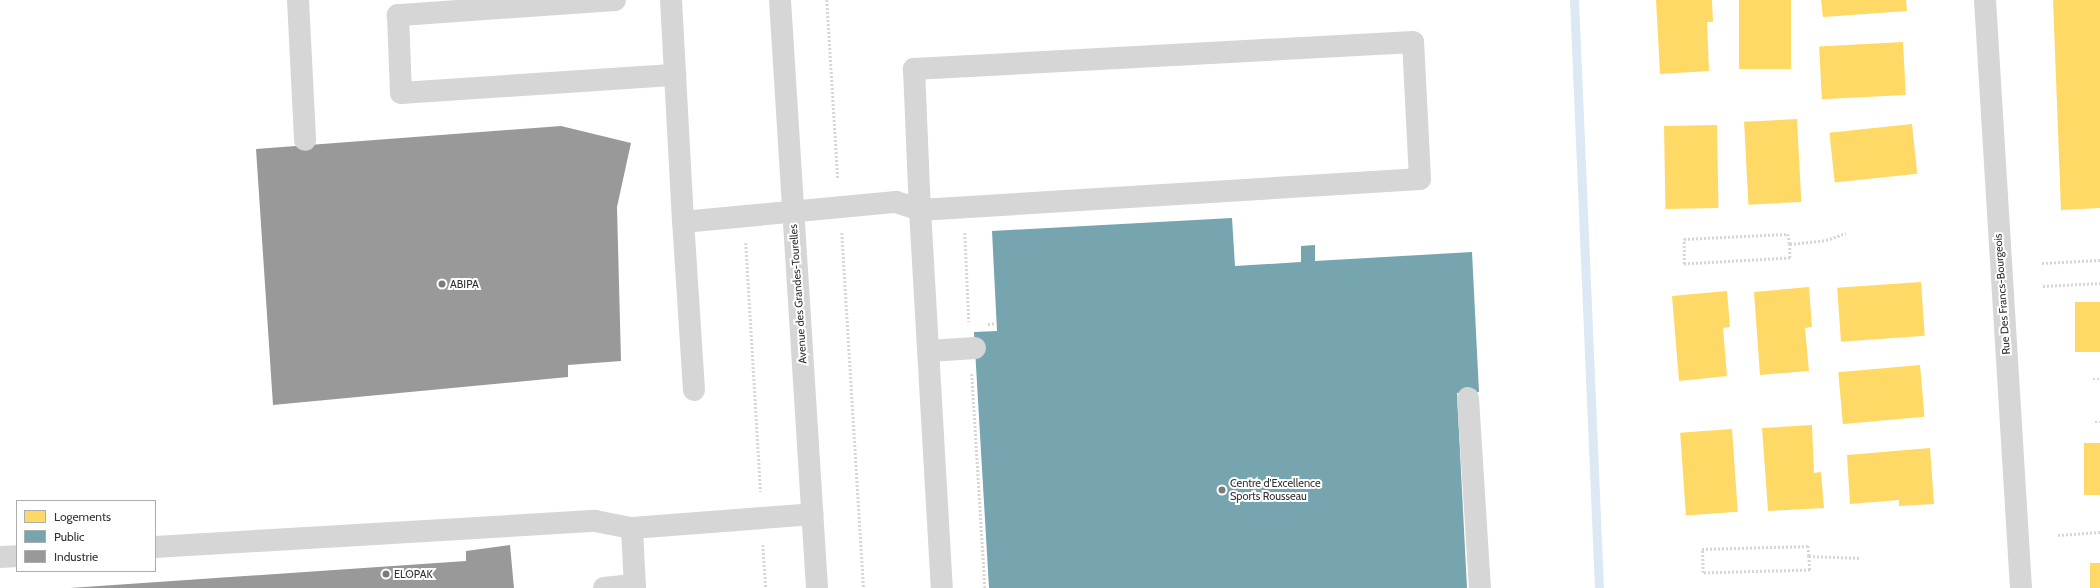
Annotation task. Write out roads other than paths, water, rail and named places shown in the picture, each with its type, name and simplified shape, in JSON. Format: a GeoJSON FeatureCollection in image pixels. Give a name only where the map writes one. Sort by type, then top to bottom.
{"type":"FeatureCollection","features":[{"type":"Feature","properties":{"kind":"street"},"geometry":{"type":"LineString","coordinates":[[298,0],[305,140]]}},
{"type":"Feature","properties":{"kind":"street"},"geometry":{"type":"LineString","coordinates":[[615,0],[398,15],[401,93],[675,75]]}},
{"type":"Feature","properties":{"kind":"street"},"geometry":{"type":"LineString","coordinates":[[671,0],[694,390]]}},
{"type":"Feature","properties":{"kind":"street","name":"Avenue des Grandes-Tourelles"},"geometry":{"type":"LineString","coordinates":[[780,0],[817,588]]}},
{"type":"Feature","properties":{"kind":"street","name":"Rue Des Francs-Bourgeois"},"geometry":{"type":"LineString","coordinates":[[1986,0],[2021,588]]}},
{"type":"Feature","properties":{"kind":"street"},"geometry":{"type":"LineString","coordinates":[[683,222],[745,216],[793,209],[896,202],[920,210],[1420,179],[1413,42],[914,69],[920,210],[942,588]]}},
{"type":"Feature","properties":{"kind":"street"},"geometry":{"type":"LineString","coordinates":[[929,351],[973,357]]}},
{"type":"Feature","properties":{"kind":"street"},"geometry":{"type":"LineString","coordinates":[[1468,398],[1480,588]]}},
{"type":"Feature","properties":{"kind":"street"},"geometry":{"type":"LineString","coordinates":[[156,547],[595,521],[632,528],[812,514]]}},
{"type":"Feature","properties":{"kind":"street"},"geometry":{"type":"LineString","coordinates":[[604,588],[635,587],[632,528]]}},
{"type":"Feature","properties":{"kind":"street"},"geometry":{"type":"LineString","coordinates":[[0,557],[16,556]]}},
{"type":"Feature","properties":{"kind":"waterway"},"geometry":{"type":"LineString","coordinates":[[1574,0],[1599,588]]}},
{"type":"Feature","properties":{"kind":"place","name":"ABIPA"},"geometry":{"type":"Point","coordinates":[442,284]}},
{"type":"Feature","properties":{"kind":"place","name":"Centre d'Excellence Sports Rousseau"},"geometry":{"type":"Point","coordinates":[1222,490]}},
{"type":"Feature","properties":{"kind":"place","name":"ELOPAK"},"geometry":{"type":"Point","coordinates":[386,574]}}]}
